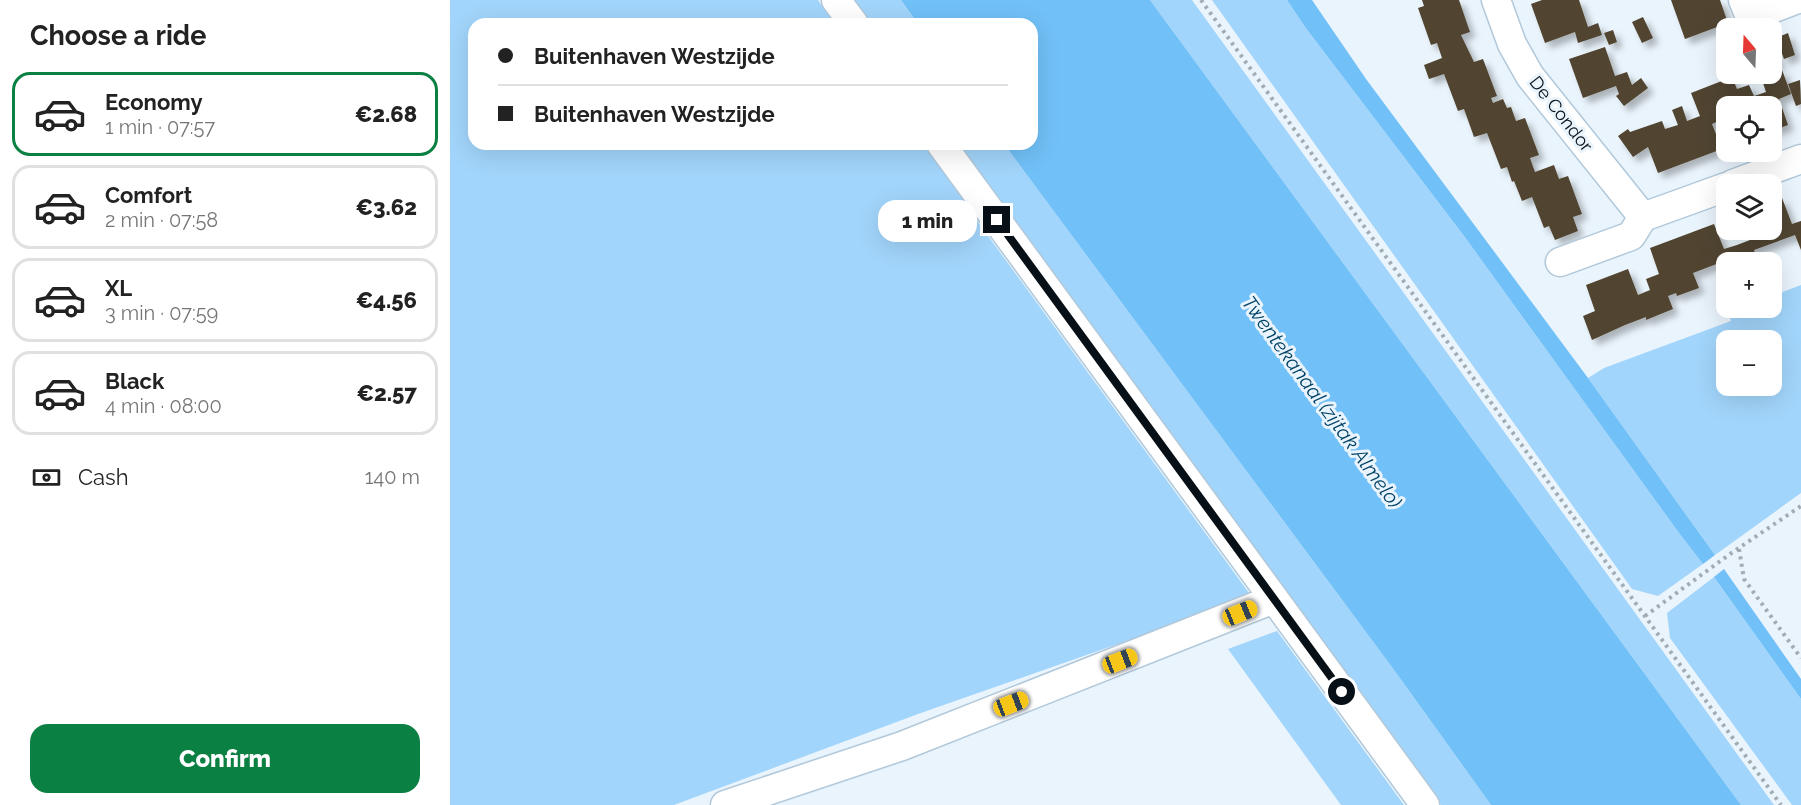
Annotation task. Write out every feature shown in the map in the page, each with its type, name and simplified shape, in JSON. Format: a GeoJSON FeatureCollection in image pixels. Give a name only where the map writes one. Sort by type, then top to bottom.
{"type":"FeatureCollection","features":[{"type":"Feature","properties":{"kind":"street"},"geometry":{"type":"LineString","coordinates":[[836,0],[850,18]]}},
{"type":"Feature","properties":{"kind":"street","name":"De Condor"},"geometry":{"type":"LineString","coordinates":[[1496,0],[1512,44],[1530,76],[1643,217]]}},
{"type":"Feature","properties":{"kind":"street"},"geometry":{"type":"LineString","coordinates":[[1743,0],[1750,17],[1795,0]]}},
{"type":"Feature","properties":{"kind":"street"},"geometry":{"type":"LineString","coordinates":[[945,150],[1425,805]]}},
{"type":"Feature","properties":{"kind":"street"},"geometry":{"type":"LineString","coordinates":[[1760,174],[1801,159]]}},
{"type":"Feature","properties":{"kind":"street"},"geometry":{"type":"LineString","coordinates":[[1560,262],[1631,236],[1643,217],[1716,191]]}},
{"type":"Feature","properties":{"kind":"street"},"geometry":{"type":"LineString","coordinates":[[725,805],[902,746],[1274,599]]}},
{"type":"Feature","properties":{"kind":"path"},"geometry":{"type":"LineString","coordinates":[[1201,0],[1781,805]]}},
{"type":"Feature","properties":{"kind":"path"},"geometry":{"type":"LineString","coordinates":[[1645,616],[1801,506]]}},
{"type":"Feature","properties":{"kind":"path"},"geometry":{"type":"LineString","coordinates":[[1739,549],[1744,579],[1801,658]]}},
{"type":"Feature","properties":{"kind":"shaded area"},"geometry":{"type":"Polygon","coordinates":[[[450,0],[818,0],[831,18],[468,18],[468,150],[928,150],[980,225],[1252,597],[918,714],[674,805],[450,805],[450,0]]]}},
{"type":"Feature","properties":{"kind":"shaded area"},"geometry":{"type":"Polygon","coordinates":[[[853,0],[901,0],[914,18],[866,18],[853,0]]]}},
{"type":"Feature","properties":{"kind":"shaded area"},"geometry":{"type":"Polygon","coordinates":[[[1150,0],[1192,0],[1774,805],[1741,805],[1150,0]]]}},
{"type":"Feature","properties":{"kind":"shaded area"},"geometry":{"type":"Polygon","coordinates":[[[1212,0],[1287,0],[1305,27],[1464,236],[1703,564],[1658,596],[1632,589],[1212,0]]]}},
{"type":"Feature","properties":{"kind":"shaded area"},"geometry":{"type":"Polygon","coordinates":[[[964,150],[1008,150],[1397,674],[1491,805],[1441,805],[991,194],[964,150]]]}},
{"type":"Feature","properties":{"kind":"shaded area"},"geometry":{"type":"Polygon","coordinates":[[[1801,285],[1801,493],[1715,555],[1588,378],[1604,368],[1731,321],[1730,318],[1782,318],[1782,292],[1801,285]]]}},
{"type":"Feature","properties":{"kind":"shaded area"},"geometry":{"type":"Polygon","coordinates":[[[1714,577],[1801,699],[1801,805],[1792,805],[1670,638],[1667,613],[1714,577]]]}},
{"type":"Feature","properties":{"kind":"shaded area"},"geometry":{"type":"Polygon","coordinates":[[[1277,631],[1404,805],[1341,805],[1228,649],[1277,631]]]}},
{"type":"Feature","properties":{"kind":"water","name":"Twentekanaal (zijtak Almelo)"},"geometry":{"type":"Polygon","coordinates":[[[901,0],[1150,0],[1741,805],[1491,805],[1397,674],[1008,150],[1038,150],[1038,18],[914,18],[901,0]]]}},
{"type":"Feature","properties":{"kind":"water"},"geometry":{"type":"Polygon","coordinates":[[[1287,0],[1312,0],[1366,79],[1588,378],[1715,555],[1703,564],[1679,533],[1464,236],[1305,27],[1287,0]]]}},
{"type":"Feature","properties":{"kind":"water"},"geometry":{"type":"Polygon","coordinates":[[[1724,569],[1801,679],[1801,699],[1714,577],[1724,569]]]}},
{"type":"Feature","properties":{"kind":"building"},"geometry":{"type":"Polygon","coordinates":[[[1422,0],[1459,0],[1470,32],[1461,35],[1474,62],[1483,59],[1497,96],[1491,98],[1493,103],[1503,99],[1507,108],[1511,107],[1516,121],[1525,118],[1539,155],[1530,158],[1535,172],[1554,165],[1559,179],[1568,176],[1582,214],[1573,217],[1578,231],[1555,240],[1549,226],[1544,228],[1532,197],[1522,201],[1507,167],[1501,169],[1487,133],[1474,137],[1464,109],[1458,111],[1444,74],[1429,79],[1424,65],[1442,58],[1437,43],[1431,45],[1418,8],[1424,6],[1422,0]]]}},
{"type":"Feature","properties":{"kind":"building"},"geometry":{"type":"Polygon","coordinates":[[[1542,0],[1579,0],[1588,27],[1598,23],[1602,35],[1578,43],[1575,32],[1545,43],[1531,4],[1542,0]]]}},
{"type":"Feature","properties":{"kind":"building"},"geometry":{"type":"Polygon","coordinates":[[[1671,0],[1720,0],[1726,18],[1716,18],[1716,27],[1685,39],[1671,0]]]}},
{"type":"Feature","properties":{"kind":"building"},"geometry":{"type":"Polygon","coordinates":[[[1643,17],[1653,38],[1642,43],[1632,22],[1643,17]]]}},
{"type":"Feature","properties":{"kind":"building"},"geometry":{"type":"Polygon","coordinates":[[[1613,30],[1617,42],[1609,45],[1604,33],[1613,30]]]}},
{"type":"Feature","properties":{"kind":"building"},"geometry":{"type":"Polygon","coordinates":[[[1788,33],[1795,55],[1784,59],[1782,54],[1782,36],[1788,33]]]}},
{"type":"Feature","properties":{"kind":"building"},"geometry":{"type":"Polygon","coordinates":[[[1605,47],[1615,76],[1627,72],[1632,85],[1641,78],[1648,88],[1624,106],[1616,96],[1619,94],[1616,86],[1583,98],[1569,59],[1605,47]]]}},
{"type":"Feature","properties":{"kind":"building"},"geometry":{"type":"Polygon","coordinates":[[[1782,70],[1791,94],[1782,98],[1754,96],[1766,92],[1763,84],[1782,84],[1782,70]]]}},
{"type":"Feature","properties":{"kind":"building"},"geometry":{"type":"Polygon","coordinates":[[[1800,80],[1801,104],[1796,106],[1788,84],[1800,80]]]}},
{"type":"Feature","properties":{"kind":"building"},"geometry":{"type":"Polygon","coordinates":[[[1716,83],[1735,84],[1737,89],[1749,85],[1754,96],[1716,96],[1716,122],[1712,124],[1716,134],[1716,151],[1658,173],[1648,147],[1633,157],[1618,136],[1628,129],[1630,132],[1662,121],[1665,129],[1678,125],[1672,110],[1682,106],[1687,121],[1700,116],[1691,93],[1716,83]]]}},
{"type":"Feature","properties":{"kind":"building"},"geometry":{"type":"Polygon","coordinates":[[[1782,108],[1788,125],[1782,127],[1782,108]]]}},
{"type":"Feature","properties":{"kind":"building"},"geometry":{"type":"Polygon","coordinates":[[[1782,198],[1792,224],[1801,221],[1801,250],[1795,235],[1782,240],[1782,198]]]}},
{"type":"Feature","properties":{"kind":"building"},"geometry":{"type":"Polygon","coordinates":[[[1714,224],[1716,240],[1720,240],[1724,249],[1750,240],[1781,240],[1754,250],[1755,252],[1716,252],[1716,264],[1693,273],[1699,288],[1677,296],[1676,293],[1668,296],[1673,309],[1646,320],[1646,317],[1625,325],[1592,340],[1583,316],[1595,311],[1586,285],[1628,269],[1638,295],[1650,290],[1646,279],[1659,274],[1650,248],[1714,224]]]}},
{"type":"Feature","properties":{"kind":"route"},"geometry":{"type":"LineString","coordinates":[[997,220],[1342,692]]}}]}
